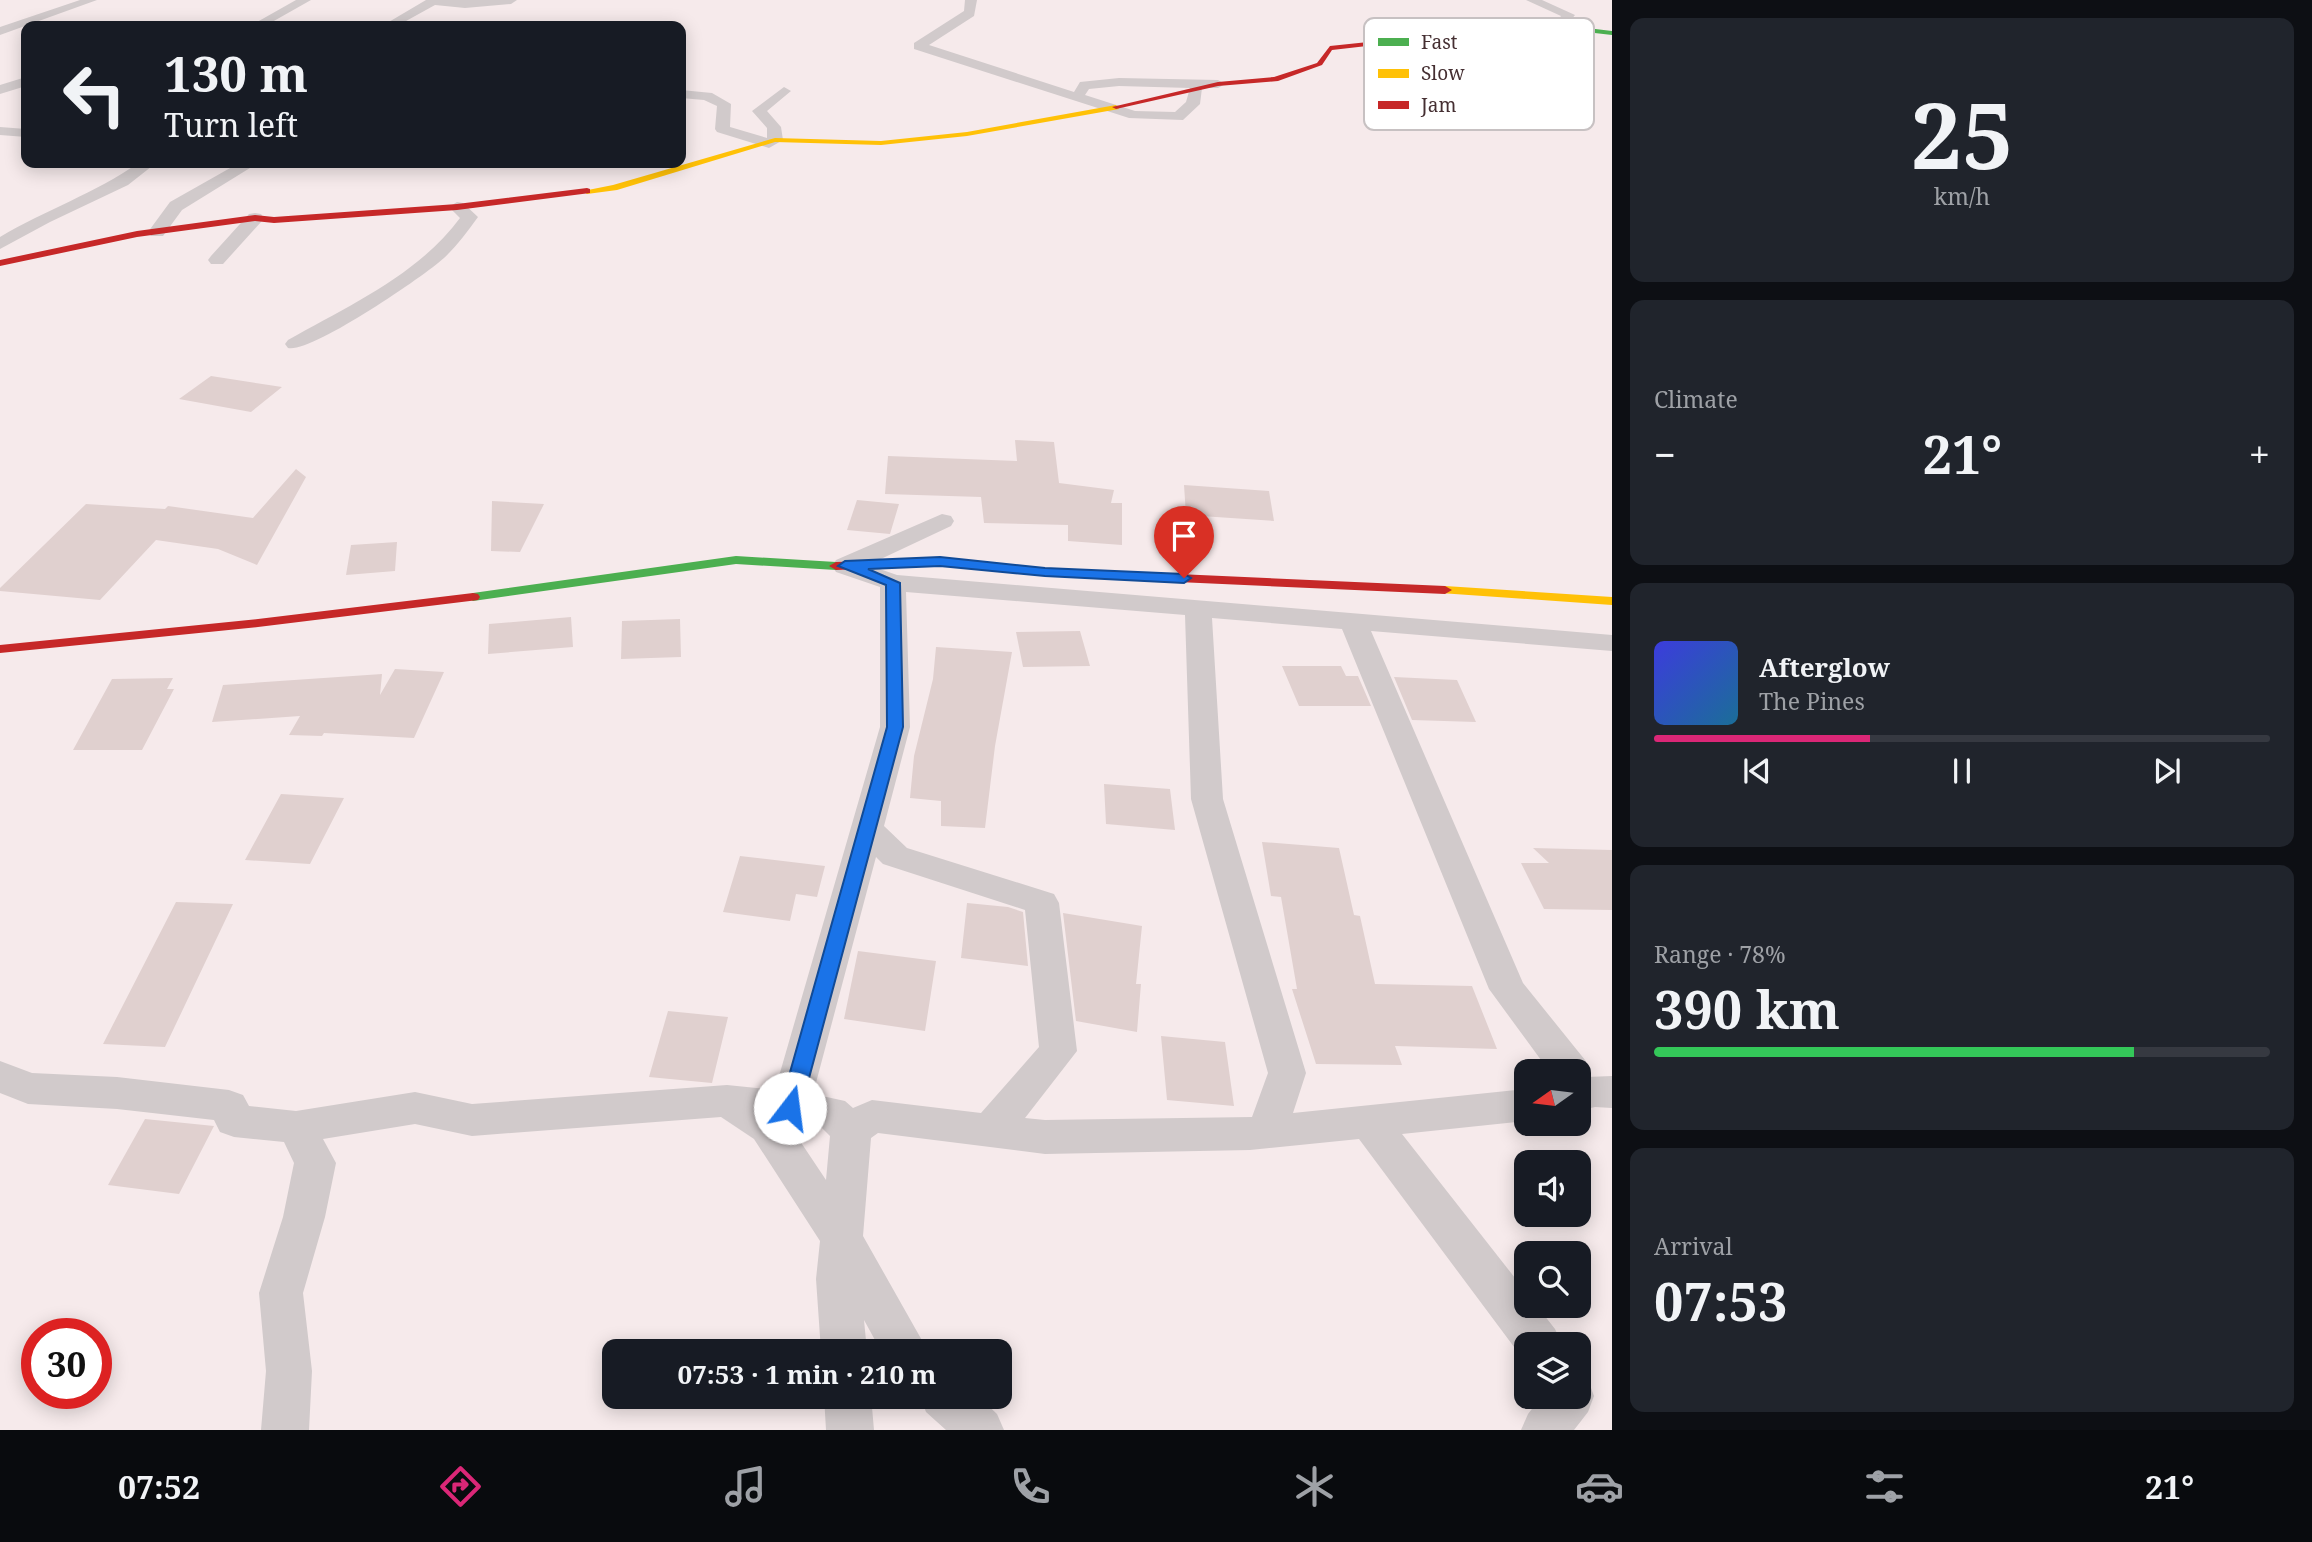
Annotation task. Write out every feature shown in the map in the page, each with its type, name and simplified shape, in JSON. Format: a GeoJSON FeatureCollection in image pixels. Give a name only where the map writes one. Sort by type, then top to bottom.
{"type":"FeatureCollection","features":[{"type":"Feature","properties":{"kind":"street"},"geometry":{"type":"LineString","coordinates":[[34,21],[91,0]]}},
{"type":"Feature","properties":{"kind":"street"},"geometry":{"type":"LineString","coordinates":[[265,21],[305,0]]}},
{"type":"Feature","properties":{"kind":"street"},"geometry":{"type":"LineString","coordinates":[[397,21],[434,1],[465,4],[511,0]]}},
{"type":"Feature","properties":{"kind":"street"},"geometry":{"type":"LineString","coordinates":[[971,0],[970,13],[919,46],[1134,115],[1178,117],[1193,104],[1196,89]]}},
{"type":"Feature","properties":{"kind":"street"},"geometry":{"type":"LineString","coordinates":[[1518,0],[1533,1],[1569,15],[1566,18]]}},
{"type":"Feature","properties":{"kind":"street"},"geometry":{"type":"LineString","coordinates":[[11,14],[44,18]]}},
{"type":"Feature","properties":{"kind":"street"},"geometry":{"type":"LineString","coordinates":[[0,31],[21,25]]}},
{"type":"Feature","properties":{"kind":"street"},"geometry":{"type":"LineString","coordinates":[[1594,31],[1612,33]]}},
{"type":"Feature","properties":{"kind":"street"},"geometry":{"type":"LineString","coordinates":[[1077,97],[1084,85],[1119,82],[1218,84],[1275,79],[1320,64],[1330,48],[1364,44]]}},
{"type":"Feature","properties":{"kind":"street"},"geometry":{"type":"LineString","coordinates":[[0,90],[21,83]]}},
{"type":"Feature","properties":{"kind":"street"},"geometry":{"type":"LineString","coordinates":[[686,94],[707,96],[724,104],[722,129],[772,141],[881,143],[967,134],[1114,107],[1218,84]]}},
{"type":"Feature","properties":{"kind":"street"},"geometry":{"type":"LineString","coordinates":[[772,141],[774,127],[759,111],[784,91]]}},
{"type":"Feature","properties":{"kind":"street"},"geometry":{"type":"LineString","coordinates":[[0,131],[21,133]]}},
{"type":"Feature","properties":{"kind":"street"},"geometry":{"type":"LineString","coordinates":[[686,167],[772,141]]}},
{"type":"Feature","properties":{"kind":"street"},"geometry":{"type":"LineString","coordinates":[[0,145],[21,143]]}},
{"type":"Feature","properties":{"kind":"street"},"geometry":{"type":"LineString","coordinates":[[0,244],[44,218],[122,182],[141,168]]}},
{"type":"Feature","properties":{"kind":"street"},"geometry":{"type":"LineString","coordinates":[[157,232],[176,206],[241,168]]}},
{"type":"Feature","properties":{"kind":"street"},"geometry":{"type":"LineString","coordinates":[[0,262],[157,232],[255,218],[274,220],[457,207],[614,188],[681,168]]}},
{"type":"Feature","properties":{"kind":"street"},"geometry":{"type":"LineString","coordinates":[[295,344],[429,262],[459,235],[469,217],[457,207]]}},
{"type":"Feature","properties":{"kind":"street"},"geometry":{"type":"LineString","coordinates":[[217,260],[255,218]]}},
{"type":"Feature","properties":{"kind":"street"},"geometry":{"type":"LineString","coordinates":[[845,566],[942,521]]}},
{"type":"Feature","properties":{"kind":"street"},"geometry":{"type":"LineString","coordinates":[[0,649],[258,623],[587,583],[736,560],[845,566],[940,562],[1045,572],[1546,595],[1612,601]]}},
{"type":"Feature","properties":{"kind":"street"},"geometry":{"type":"LineString","coordinates":[[845,566],[893,583],[1612,643]]}},
{"type":"Feature","properties":{"kind":"street"},"geometry":{"type":"LineString","coordinates":[[790,1108],[895,727],[893,583]]}},
{"type":"Feature","properties":{"kind":"street"},"geometry":{"type":"LineString","coordinates":[[1198,608],[1207,799],[1287,1073],[1267,1132]]}},
{"type":"Feature","properties":{"kind":"street"},"geometry":{"type":"LineString","coordinates":[[1353,621],[1507,989],[1564,1059]]}},
{"type":"Feature","properties":{"kind":"street"},"geometry":{"type":"LineString","coordinates":[[866,828],[895,856],[1042,903],[1058,1052],[990,1131]]}},
{"type":"Feature","properties":{"kind":"street"},"geometry":{"type":"LineString","coordinates":[[0,1076],[28,1088],[117,1094],[229,1107],[234,1121],[296,1127],[415,1108],[472,1120],[727,1101],[831,1112],[851,1130]]}},
{"type":"Feature","properties":{"kind":"street"},"geometry":{"type":"LineString","coordinates":[[727,1101],[768,1127],[842,1239],[898,1339]]}},
{"type":"Feature","properties":{"kind":"street"},"geometry":{"type":"LineString","coordinates":[[851,1130],[872,1116],[1045,1138],[1267,1132],[1514,1106]]}},
{"type":"Feature","properties":{"kind":"street"},"geometry":{"type":"LineString","coordinates":[[1369,1122],[1530,1332]]}},
{"type":"Feature","properties":{"kind":"street"},"geometry":{"type":"LineString","coordinates":[[285,1430],[289,1371],[281,1293],[304,1217],[315,1163],[296,1127]]}},
{"type":"Feature","properties":{"kind":"street"},"geometry":{"type":"LineString","coordinates":[[843,1339],[838,1279],[851,1130]]}},
{"type":"Feature","properties":{"kind":"street"},"geometry":{"type":"LineString","coordinates":[[848,1409],[850,1430]]}},
{"type":"Feature","properties":{"kind":"street"},"geometry":{"type":"LineString","coordinates":[[957,1409],[980,1430]]}},
{"type":"Feature","properties":{"kind":"street"},"geometry":{"type":"LineString","coordinates":[[1545,1430],[1561,1409]]}},
{"type":"Feature","properties":{"kind":"building"},"geometry":{"type":"Polygon","coordinates":[[[211,376],[282,387],[251,412],[179,399],[211,376]]]}},
{"type":"Feature","properties":{"kind":"building"},"geometry":{"type":"Polygon","coordinates":[[[1015,440],[1054,442],[1059,483],[1114,490],[1111,503],[1122,503],[1122,545],[1068,541],[1068,525],[984,523],[981,497],[885,494],[888,456],[1017,461],[1015,440]]]}},
{"type":"Feature","properties":{"kind":"building"},"geometry":{"type":"Polygon","coordinates":[[[296,469],[306,477],[257,565],[218,549],[156,540],[100,600],[0,591],[0,588],[86,504],[165,509],[168,506],[253,518],[296,469]]]}},
{"type":"Feature","properties":{"kind":"building"},"geometry":{"type":"Polygon","coordinates":[[[1184,485],[1269,491],[1274,521],[1186,515],[1184,485]]]}},
{"type":"Feature","properties":{"kind":"building"},"geometry":{"type":"Polygon","coordinates":[[[857,500],[899,504],[890,534],[847,530],[857,500]]]}},
{"type":"Feature","properties":{"kind":"building"},"geometry":{"type":"Polygon","coordinates":[[[492,501],[544,504],[520,552],[491,551],[492,501]]]}},
{"type":"Feature","properties":{"kind":"building"},"geometry":{"type":"Polygon","coordinates":[[[397,542],[395,571],[346,575],[351,545],[397,542]]]}},
{"type":"Feature","properties":{"kind":"building"},"geometry":{"type":"Polygon","coordinates":[[[571,617],[573,647],[488,654],[489,624],[571,617]]]}},
{"type":"Feature","properties":{"kind":"building"},"geometry":{"type":"Polygon","coordinates":[[[680,619],[681,657],[621,659],[622,621],[680,619]]]}},
{"type":"Feature","properties":{"kind":"building"},"geometry":{"type":"Polygon","coordinates":[[[1080,631],[1090,666],[1023,667],[1016,632],[1080,631]]]}},
{"type":"Feature","properties":{"kind":"building"},"geometry":{"type":"Polygon","coordinates":[[[936,647],[1012,652],[995,746],[985,828],[941,826],[941,801],[910,798],[914,756],[933,679],[936,647]]]}},
{"type":"Feature","properties":{"kind":"building"},"geometry":{"type":"Polygon","coordinates":[[[1282,666],[1341,666],[1346,676],[1358,676],[1371,706],[1299,706],[1282,666]]]}},
{"type":"Feature","properties":{"kind":"building"},"geometry":{"type":"Polygon","coordinates":[[[395,669],[444,672],[414,738],[324,733],[322,736],[289,735],[300,716],[212,722],[223,685],[382,674],[380,695],[395,669]]]}},
{"type":"Feature","properties":{"kind":"building"},"geometry":{"type":"Polygon","coordinates":[[[1394,677],[1457,680],[1476,722],[1412,720],[1394,677]]]}},
{"type":"Feature","properties":{"kind":"building"},"geometry":{"type":"Polygon","coordinates":[[[173,678],[167,689],[174,689],[142,750],[73,750],[112,679],[173,678]]]}},
{"type":"Feature","properties":{"kind":"building"},"geometry":{"type":"Polygon","coordinates":[[[1104,784],[1170,789],[1175,830],[1106,824],[1104,784]]]}},
{"type":"Feature","properties":{"kind":"building"},"geometry":{"type":"Polygon","coordinates":[[[281,794],[344,798],[310,864],[245,860],[281,794]]]}},
{"type":"Feature","properties":{"kind":"building"},"geometry":{"type":"Polygon","coordinates":[[[1262,842],[1339,848],[1354,915],[1360,916],[1375,984],[1472,986],[1497,1049],[1395,1046],[1402,1065],[1316,1064],[1292,989],[1297,989],[1281,897],[1271,896],[1262,842]]]}},
{"type":"Feature","properties":{"kind":"building"},"geometry":{"type":"Polygon","coordinates":[[[1533,848],[1612,850],[1612,910],[1544,909],[1521,863],[1549,863],[1533,848]]]}},
{"type":"Feature","properties":{"kind":"building"},"geometry":{"type":"Polygon","coordinates":[[[740,856],[825,866],[817,897],[796,894],[790,921],[723,912],[740,856]]]}},
{"type":"Feature","properties":{"kind":"building"},"geometry":{"type":"Polygon","coordinates":[[[176,902],[233,904],[165,1047],[103,1044],[176,902]]]}},
{"type":"Feature","properties":{"kind":"building"},"geometry":{"type":"Polygon","coordinates":[[[967,903],[1008,907],[1023,912],[1028,966],[961,958],[967,903]]]}},
{"type":"Feature","properties":{"kind":"building"},"geometry":{"type":"Polygon","coordinates":[[[1063,913],[1142,926],[1136,984],[1141,984],[1137,1032],[1076,1021],[1063,913]]]}},
{"type":"Feature","properties":{"kind":"building"},"geometry":{"type":"Polygon","coordinates":[[[858,951],[936,961],[925,1031],[844,1019],[858,951]]]}},
{"type":"Feature","properties":{"kind":"building"},"geometry":{"type":"Polygon","coordinates":[[[668,1011],[728,1017],[712,1083],[649,1077],[668,1011]]]}},
{"type":"Feature","properties":{"kind":"building"},"geometry":{"type":"Polygon","coordinates":[[[1161,1036],[1225,1042],[1234,1106],[1167,1100],[1161,1036]]]}},
{"type":"Feature","properties":{"kind":"building"},"geometry":{"type":"Polygon","coordinates":[[[145,1119],[214,1126],[179,1194],[108,1185],[145,1119]]]}},
{"type":"Feature","properties":{"kind":"traffic: fast"},"geometry":{"type":"LineString","coordinates":[[1594,31],[1612,33]]}},
{"type":"Feature","properties":{"kind":"traffic: fast"},"geometry":{"type":"LineString","coordinates":[[473,597],[736,560],[836,566]]}},
{"type":"Feature","properties":{"kind":"traffic: slow"},"geometry":{"type":"LineString","coordinates":[[686,167],[775,140],[881,143],[967,134],[1116,107]]}},
{"type":"Feature","properties":{"kind":"traffic: slow"},"geometry":{"type":"LineString","coordinates":[[587,191],[614,188],[681,168]]}},
{"type":"Feature","properties":{"kind":"traffic: slow"},"geometry":{"type":"LineString","coordinates":[[1445,590],[1612,601]]}},
{"type":"Feature","properties":{"kind":"traffic: jam"},"geometry":{"type":"LineString","coordinates":[[1116,107],[1218,84],[1275,79],[1320,64],[1330,48],[1364,44]]}},
{"type":"Feature","properties":{"kind":"traffic: jam"},"geometry":{"type":"LineString","coordinates":[[0,263],[137,234],[255,218],[274,220],[457,207],[587,191]]}},
{"type":"Feature","properties":{"kind":"traffic: jam"},"geometry":{"type":"LineString","coordinates":[[836,566],[940,562],[1045,572],[1445,590]]}},
{"type":"Feature","properties":{"kind":"traffic: jam"},"geometry":{"type":"LineString","coordinates":[[0,649],[258,623],[473,597]]}},
{"type":"Feature","properties":{"kind":"route"},"geometry":{"type":"LineString","coordinates":[[790,1108],[895,727],[893,583],[845,566],[940,562],[1045,572],[1184,578]]}}]}
